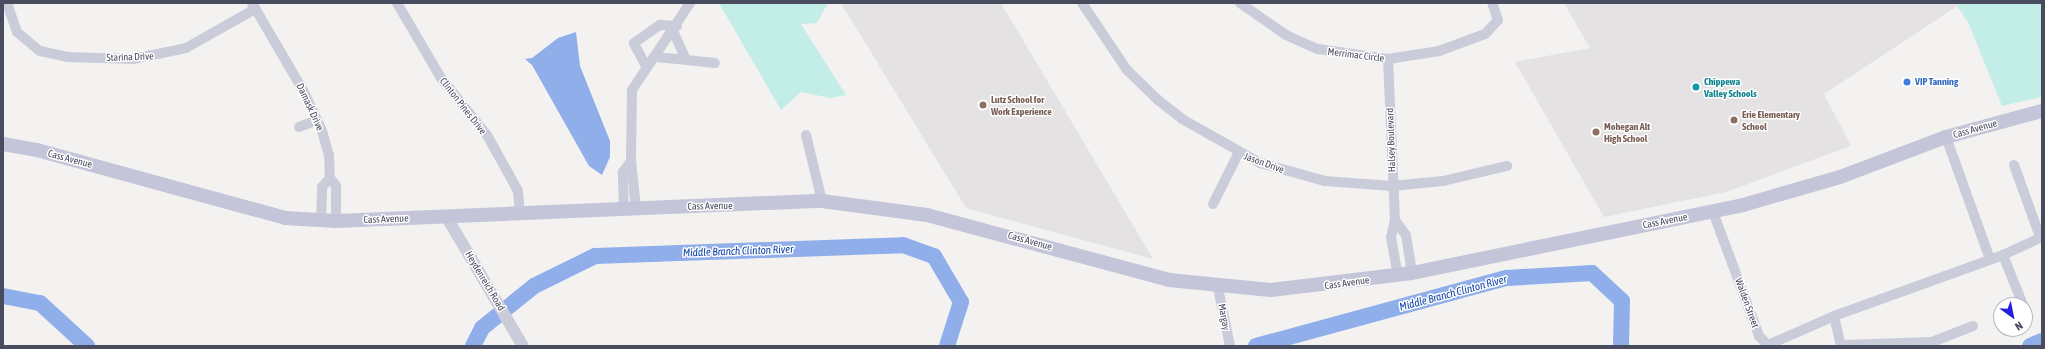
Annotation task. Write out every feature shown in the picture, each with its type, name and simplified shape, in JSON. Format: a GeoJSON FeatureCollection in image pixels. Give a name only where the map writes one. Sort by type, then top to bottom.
{"type":"FeatureCollection","features":[{"type":"Feature","properties":{"kind":"main road","name":"Cass Avenue"},"geometry":{"type":"LineString","coordinates":[[3,144],[62,157],[254,212],[321,220],[336,221],[822,201],[927,215],[1142,274],[1218,288],[1292,289],[1412,273],[1713,212],[1791,193],[1946,137],[2042,111]]}},
{"type":"Feature","properties":{"kind":"street","name":"Starina Drive"},"geometry":{"type":"LineString","coordinates":[[7,3],[13,25],[22,38],[36,49],[54,55],[148,58],[186,48],[254,6]]}},
{"type":"Feature","properties":{"kind":"street","name":"Clinton Pines Drive"},"geometry":{"type":"LineString","coordinates":[[397,3],[441,78],[487,135],[518,191],[520,213]]}},
{"type":"Feature","properties":{"kind":"street"},"geometry":{"type":"LineString","coordinates":[[630,208],[631,161],[629,101],[636,80],[675,28],[690,3]]}},
{"type":"Feature","properties":{"kind":"street","name":"Jason Drive"},"geometry":{"type":"LineString","coordinates":[[1082,3],[1134,78],[1182,119],[1238,154],[1307,177],[1392,186],[1443,181],[1507,166]]}},
{"type":"Feature","properties":{"kind":"street","name":"Merrimac Circle"},"geometry":{"type":"LineString","coordinates":[[1240,3],[1286,35],[1318,49],[1388,59],[1424,55],[1474,40],[1492,30],[1498,20],[1492,3]]}},
{"type":"Feature","properties":{"kind":"street","name":"Damask Drive"},"geometry":{"type":"LineString","coordinates":[[254,6],[317,120],[329,155],[330,178],[336,186],[336,221]]}},
{"type":"Feature","properties":{"kind":"street"},"geometry":{"type":"LineString","coordinates":[[646,66],[634,43],[660,25],[675,28]]}},
{"type":"Feature","properties":{"kind":"street"},"geometry":{"type":"LineString","coordinates":[[675,28],[686,60]]}},
{"type":"Feature","properties":{"kind":"street"},"geometry":{"type":"LineString","coordinates":[[654,57],[715,63]]}},
{"type":"Feature","properties":{"kind":"street","name":"Halsey Boulevard"},"geometry":{"type":"LineString","coordinates":[[1388,59],[1392,186],[1395,220],[1391,237],[1398,275]]}},
{"type":"Feature","properties":{"kind":"street"},"geometry":{"type":"LineString","coordinates":[[299,127],[317,120]]}},
{"type":"Feature","properties":{"kind":"street"},"geometry":{"type":"LineString","coordinates":[[806,135],[822,201]]}},
{"type":"Feature","properties":{"kind":"street"},"geometry":{"type":"LineString","coordinates":[[1946,137],[1990,259]]}},
{"type":"Feature","properties":{"kind":"street"},"geometry":{"type":"LineString","coordinates":[[1213,204],[1238,154]]}},
{"type":"Feature","properties":{"kind":"street","name":"Walden Street"},"geometry":{"type":"LineString","coordinates":[[1713,212],[1763,342],[1774,345],[1834,316],[2003,255],[2041,237],[2014,165]]}},
{"type":"Feature","properties":{"kind":"street"},"geometry":{"type":"LineString","coordinates":[[321,220],[322,187],[330,178]]}},
{"type":"Feature","properties":{"kind":"street","name":"Heydenreich Road"},"geometry":{"type":"LineString","coordinates":[[446,216],[521,342]]}},
{"type":"Feature","properties":{"kind":"street","name":"Halsey Boulevard"},"geometry":{"type":"LineString","coordinates":[[1395,220],[1406,235],[1412,273]]}},
{"type":"Feature","properties":{"kind":"street"},"geometry":{"type":"LineString","coordinates":[[2003,255],[2020,297]]}},
{"type":"Feature","properties":{"kind":"street","name":"Margay"},"geometry":{"type":"LineString","coordinates":[[1218,288],[1230,346]]}},
{"type":"Feature","properties":{"kind":"street"},"geometry":{"type":"LineString","coordinates":[[1834,316],[1841,346],[1932,342],[1973,326]]}},
{"type":"Feature","properties":{"kind":"shaded area"},"geometry":{"type":"Polygon","coordinates":[[[719,3],[828,3],[817,23],[801,24],[846,95],[830,98],[801,92],[781,110],[719,3]]]}},
{"type":"Feature","properties":{"kind":"shaded area","name":"Lutz School for Work Experience"},"geometry":{"type":"Polygon","coordinates":[[[841,3],[1001,3],[1153,259],[966,208],[841,3]]]}},
{"type":"Feature","properties":{"kind":"shaded area","name":"Erie Elementary School"},"geometry":{"type":"Polygon","coordinates":[[[1564,3],[1962,3],[1824,94],[1851,146],[1726,192],[1604,217],[1515,62],[1590,48],[1564,3]]]}},
{"type":"Feature","properties":{"kind":"shaded area"},"geometry":{"type":"Polygon","coordinates":[[[1962,3],[2042,3],[2042,97],[2002,106],[1968,22],[1957,6],[1962,3]]]}},
{"type":"Feature","properties":{"kind":"water"},"geometry":{"type":"Polygon","coordinates":[[[576,32],[580,66],[610,141],[610,157],[602,175],[589,166],[532,65],[525,59],[532,58],[558,38],[576,32]]]}},
{"type":"Feature","properties":{"kind":"waterway","name":"Middle Branch Clinton River"},"geometry":{"type":"LineString","coordinates":[[473,346],[482,328],[534,286],[595,256],[903,245],[934,256],[961,302],[947,346]]}},
{"type":"Feature","properties":{"kind":"waterway","name":"Middle Branch Clinton River"},"geometry":{"type":"LineString","coordinates":[[1256,346],[1507,278],[1592,273],[1622,301],[1621,346]]}},
{"type":"Feature","properties":{"kind":"waterway","name":"Middle Branch Clinton River"},"geometry":{"type":"LineString","coordinates":[[3,296],[40,303],[87,346]]}},
{"type":"Feature","properties":{"kind":"waterway","name":"Middle Branch Clinton River"},"geometry":{"type":"LineString","coordinates":[[2030,346],[2042,341]]}},
{"type":"Feature","properties":{"kind":"place","name":"VIP Tanning"},"geometry":{"type":"Point","coordinates":[1907,82]}},
{"type":"Feature","properties":{"kind":"place","name":"Chippewa Valley Schools"},"geometry":{"type":"Point","coordinates":[1696,87]}},
{"type":"Feature","properties":{"kind":"place","name":"Lutz School for Work Experience"},"geometry":{"type":"Point","coordinates":[983,105]}},
{"type":"Feature","properties":{"kind":"place","name":"Erie Elementary School"},"geometry":{"type":"Point","coordinates":[1734,120]}},
{"type":"Feature","properties":{"kind":"place","name":"Mohegan Alt High School"},"geometry":{"type":"Point","coordinates":[1596,132]}}]}
